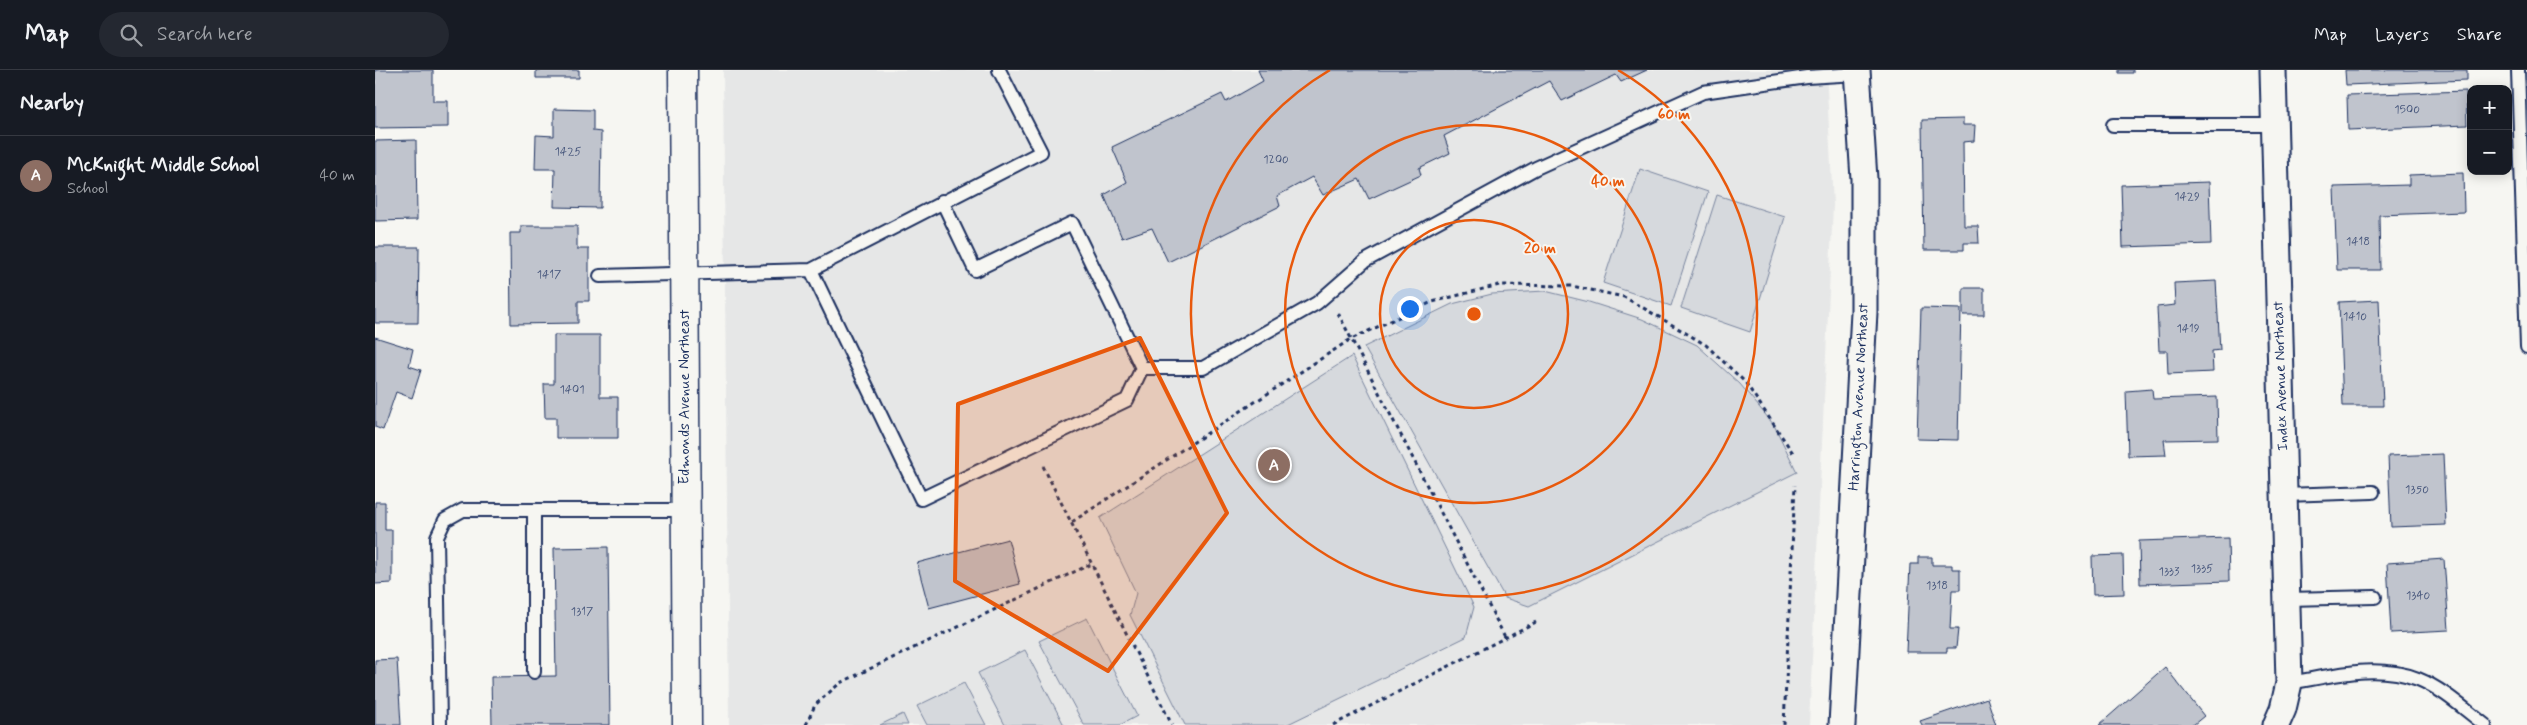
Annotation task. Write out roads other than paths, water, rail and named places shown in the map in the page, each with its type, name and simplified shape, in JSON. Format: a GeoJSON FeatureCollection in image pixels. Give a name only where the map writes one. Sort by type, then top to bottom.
{"type":"FeatureCollection","features":[{"type":"Feature","properties":{"kind":"street","name":"Edmonds Avenue Northeast"},"geometry":{"type":"LineString","coordinates":[[683,70],[687,725]]}},
{"type":"Feature","properties":{"kind":"street","name":"Index Avenue Northeast"},"geometry":{"type":"LineString","coordinates":[[2273,70],[2289,683],[2283,709],[2276,725]]}},
{"type":"Feature","properties":{"kind":"street","name":"Harrington Avenue Northeast"},"geometry":{"type":"LineString","coordinates":[[1842,725],[1864,312],[1864,179],[1857,72]]}},
{"type":"Feature","properties":{"kind":"lane"},"geometry":{"type":"LineString","coordinates":[[600,276],[811,270],[1041,152],[999,70]]}},
{"type":"Feature","properties":{"kind":"lane"},"geometry":{"type":"LineString","coordinates":[[2518,70],[2527,347]]}},
{"type":"Feature","properties":{"kind":"lane"},"geometry":{"type":"LineString","coordinates":[[1142,368],[1203,368],[1317,303],[1365,261],[1536,168],[1703,92],[1857,72]]}},
{"type":"Feature","properties":{"kind":"lane"},"geometry":{"type":"LineString","coordinates":[[2113,125],[2274,125]]}},
{"type":"Feature","properties":{"kind":"lane"},"geometry":{"type":"LineString","coordinates":[[942,202],[975,270],[1072,223],[1142,368]]}},
{"type":"Feature","properties":{"kind":"lane"},"geometry":{"type":"LineString","coordinates":[[811,270],[921,499],[1127,400],[1142,368]]}},
{"type":"Feature","properties":{"kind":"lane"},"geometry":{"type":"LineString","coordinates":[[2284,495],[2373,492]]}},
{"type":"Feature","properties":{"kind":"lane"},"geometry":{"type":"LineString","coordinates":[[440,725],[437,537],[445,520],[463,510],[686,510]]}},
{"type":"Feature","properties":{"kind":"lane"},"geometry":{"type":"LineString","coordinates":[[534,510],[534,672]]}},
{"type":"Feature","properties":{"kind":"lane"},"geometry":{"type":"LineString","coordinates":[[2287,599],[2375,597]]}},
{"type":"Feature","properties":{"kind":"lane"},"geometry":{"type":"LineString","coordinates":[[2289,683],[2361,671],[2385,671],[2418,680],[2441,692],[2485,725]]}},
{"type":"Feature","properties":{"kind":"place","name":"McKnight Middle School"},"geometry":{"type":"Point","coordinates":[1274,465]}}]}
